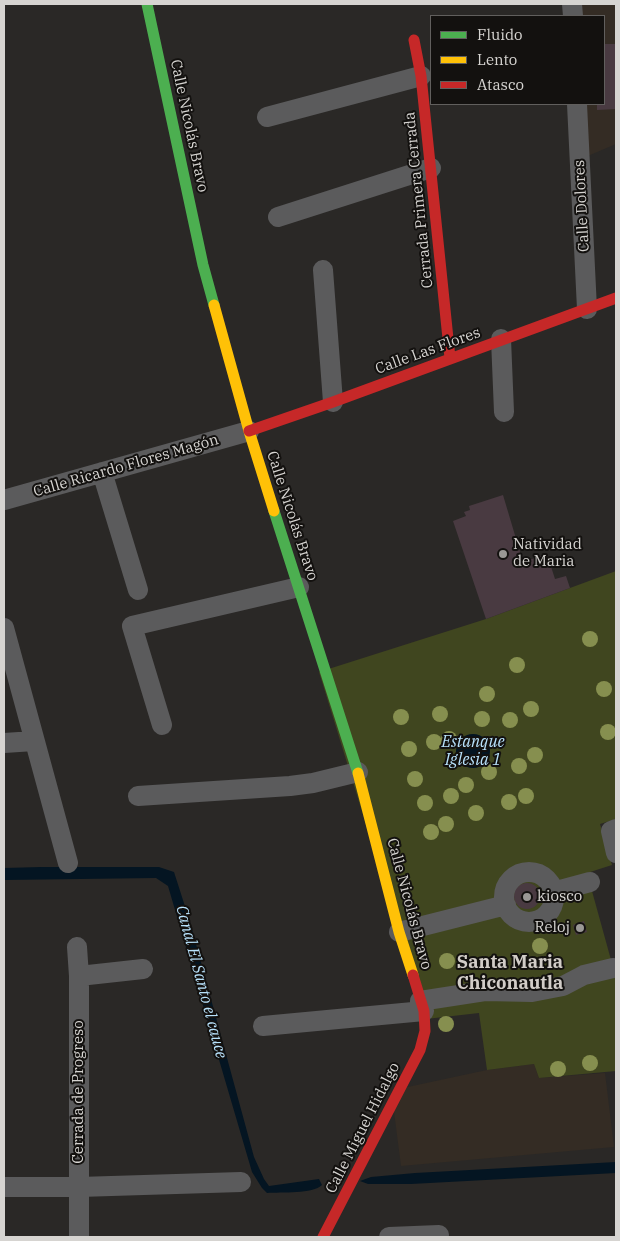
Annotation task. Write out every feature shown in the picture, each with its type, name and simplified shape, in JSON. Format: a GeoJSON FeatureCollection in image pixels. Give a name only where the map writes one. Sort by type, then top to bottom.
{"type":"FeatureCollection","features":[{"type":"Feature","properties":{"kind":"street","name":"Calle Nicolás Bravo"},"geometry":{"type":"LineString","coordinates":[[147,4],[203,265],[249,431],[358,772],[399,932],[422,1006],[425,1031]]}},
{"type":"Feature","properties":{"kind":"street","name":"Cerrada Primera Cerrada"},"geometry":{"type":"LineString","coordinates":[[414,40],[421,76],[450,358]]}},
{"type":"Feature","properties":{"kind":"street"},"geometry":{"type":"LineString","coordinates":[[267,117],[421,76]]}},
{"type":"Feature","properties":{"kind":"street","name":"Calle Dolores"},"geometry":{"type":"LineString","coordinates":[[577,105],[587,309]]}},
{"type":"Feature","properties":{"kind":"street"},"geometry":{"type":"LineString","coordinates":[[278,217],[431,168]]}},
{"type":"Feature","properties":{"kind":"street"},"geometry":{"type":"LineString","coordinates":[[323,270],[333,402]]}},
{"type":"Feature","properties":{"kind":"street","name":"Calle Las Flores"},"geometry":{"type":"LineString","coordinates":[[249,431],[616,298]]}},
{"type":"Feature","properties":{"kind":"street"},"geometry":{"type":"LineString","coordinates":[[501,339],[504,412]]}},
{"type":"Feature","properties":{"kind":"street","name":"Calle Ricardo Flores Magón"},"geometry":{"type":"LineString","coordinates":[[4,500],[249,431]]}},
{"type":"Feature","properties":{"kind":"street"},"geometry":{"type":"LineString","coordinates":[[102,472],[138,590]]}},
{"type":"Feature","properties":{"kind":"street"},"geometry":{"type":"LineString","coordinates":[[162,725],[132,626],[298,587]]}},
{"type":"Feature","properties":{"kind":"street"},"geometry":{"type":"LineString","coordinates":[[4,628],[68,863]]}},
{"type":"Feature","properties":{"kind":"street"},"geometry":{"type":"LineString","coordinates":[[4,743],[34,741]]}},
{"type":"Feature","properties":{"kind":"street"},"geometry":{"type":"LineString","coordinates":[[138,796],[298,785],[358,772]]}},
{"type":"Feature","properties":{"kind":"street"},"geometry":{"type":"LineString","coordinates":[[613,830],[616,853]]}},
{"type":"Feature","properties":{"kind":"street"},"geometry":{"type":"LineString","coordinates":[[521,873],[536,873],[544,876],[554,892],[553,905],[542,918],[534,921],[517,918],[506,905],[506,890],[509,883],[521,873]]}},
{"type":"Feature","properties":{"kind":"street"},"geometry":{"type":"LineString","coordinates":[[554,892],[590,882]]}},
{"type":"Feature","properties":{"kind":"street"},"geometry":{"type":"LineString","coordinates":[[399,932],[506,905]]}},
{"type":"Feature","properties":{"kind":"street","name":"Cerrada de Progreso"},"geometry":{"type":"LineString","coordinates":[[77,947],[79,976],[79,1237]]}},
{"type":"Feature","properties":{"kind":"street"},"geometry":{"type":"LineString","coordinates":[[263,1026],[422,1006],[485,991],[532,992],[563,986],[584,975],[613,968]]}},
{"type":"Feature","properties":{"kind":"street"},"geometry":{"type":"LineString","coordinates":[[79,976],[143,969]]}},
{"type":"Feature","properties":{"kind":"street","name":"Calle Miguel Hidalgo"},"geometry":{"type":"LineString","coordinates":[[323,1237],[420,1050],[425,1031]]}},
{"type":"Feature","properties":{"kind":"street"},"geometry":{"type":"LineString","coordinates":[[4,1187],[79,1187],[241,1182]]}},
{"type":"Feature","properties":{"kind":"street"},"geometry":{"type":"LineString","coordinates":[[389,1237],[440,1235]]}},
{"type":"Feature","properties":{"kind":"shaded area"},"geometry":{"type":"Polygon","coordinates":[[[571,4],[616,4],[616,144],[583,158],[579,105],[605,105],[605,15],[572,15],[571,4]]]}},
{"type":"Feature","properties":{"kind":"shaded area"},"geometry":{"type":"Polygon","coordinates":[[[534,1064],[539,1078],[605,1073],[614,1147],[401,1166],[393,1104],[403,1088],[487,1070],[534,1064]]]}},
{"type":"Feature","properties":{"kind":"green space"},"geometry":{"type":"Polygon","coordinates":[[[616,571],[616,819],[600,824],[612,865],[587,873],[616,978],[616,1071],[539,1078],[534,1064],[487,1070],[479,1013],[426,1019],[319,672],[486,619],[616,571]]]}},
{"type":"Feature","properties":{"kind":"water","name":"Estanque Iglesia 1"},"geometry":{"type":"Polygon","coordinates":[[[473,734],[485,739],[490,751],[485,763],[473,768],[461,763],[456,751],[461,739],[473,734]]]}},
{"type":"Feature","properties":{"kind":"water","name":"Canal El Santo el cauce"},"geometry":{"type":"Polygon","coordinates":[[[159,867],[174,872],[190,922],[254,1157],[264,1179],[269,1186],[319,1179],[322,1185],[312,1190],[267,1193],[252,1172],[168,886],[156,878],[4,880],[4,868],[159,867]]]}},
{"type":"Feature","properties":{"kind":"water"},"geometry":{"type":"Polygon","coordinates":[[[616,1162],[616,1173],[411,1184],[368,1184],[360,1181],[371,1177],[415,1173],[616,1162]]]}},
{"type":"Feature","properties":{"kind":"building"},"geometry":{"type":"Polygon","coordinates":[[[605,44],[616,44],[616,109],[597,110],[597,105],[605,105],[605,44]]]}},
{"type":"Feature","properties":{"kind":"building","name":"Natividad de Maria"},"geometry":{"type":"Polygon","coordinates":[[[503,495],[523,562],[547,554],[555,579],[566,576],[570,588],[486,619],[453,521],[466,516],[464,512],[470,510],[469,506],[503,495]]]}},
{"type":"Feature","properties":{"kind":"building","name":"kiosco"},"geometry":{"type":"Polygon","coordinates":[[[527,883],[537,886],[540,896],[537,906],[527,909],[517,906],[514,896],[517,886],[527,883]]]}},
{"type":"Feature","properties":{"kind":"building","name":"Reloj"},"geometry":{"type":"Polygon","coordinates":[[[584,921],[587,932],[576,935],[573,925],[584,921]]]}},
{"type":"Feature","properties":{"kind":"traffic: fast"},"geometry":{"type":"LineString","coordinates":[[147,4],[203,265],[214,305]]}},
{"type":"Feature","properties":{"kind":"traffic: fast"},"geometry":{"type":"LineString","coordinates":[[274,511],[358,773]]}},
{"type":"Feature","properties":{"kind":"traffic: slow"},"geometry":{"type":"LineString","coordinates":[[214,305],[249,431],[274,511]]}},
{"type":"Feature","properties":{"kind":"traffic: slow"},"geometry":{"type":"LineString","coordinates":[[358,773],[399,932],[413,975]]}},
{"type":"Feature","properties":{"kind":"traffic: jam"},"geometry":{"type":"LineString","coordinates":[[414,40],[421,76],[450,358]]}},
{"type":"Feature","properties":{"kind":"traffic: jam"},"geometry":{"type":"LineString","coordinates":[[249,431],[616,298]]}},
{"type":"Feature","properties":{"kind":"traffic: jam"},"geometry":{"type":"LineString","coordinates":[[323,1237],[420,1050],[425,1031],[424,1011],[413,975]]}},
{"type":"Feature","properties":{"kind":"place","name":"Natividad de Maria"},"geometry":{"type":"Point","coordinates":[503,554]}},
{"type":"Feature","properties":{"kind":"place","name":"kiosco"},"geometry":{"type":"Point","coordinates":[527,897]}},
{"type":"Feature","properties":{"kind":"place","name":"Reloj"},"geometry":{"type":"Point","coordinates":[580,928]}},
{"type":"Feature","properties":{"kind":"district","name":"Santa Maria Chiconautla"},"geometry":{"type":"Point","coordinates":[510,973]}}]}
